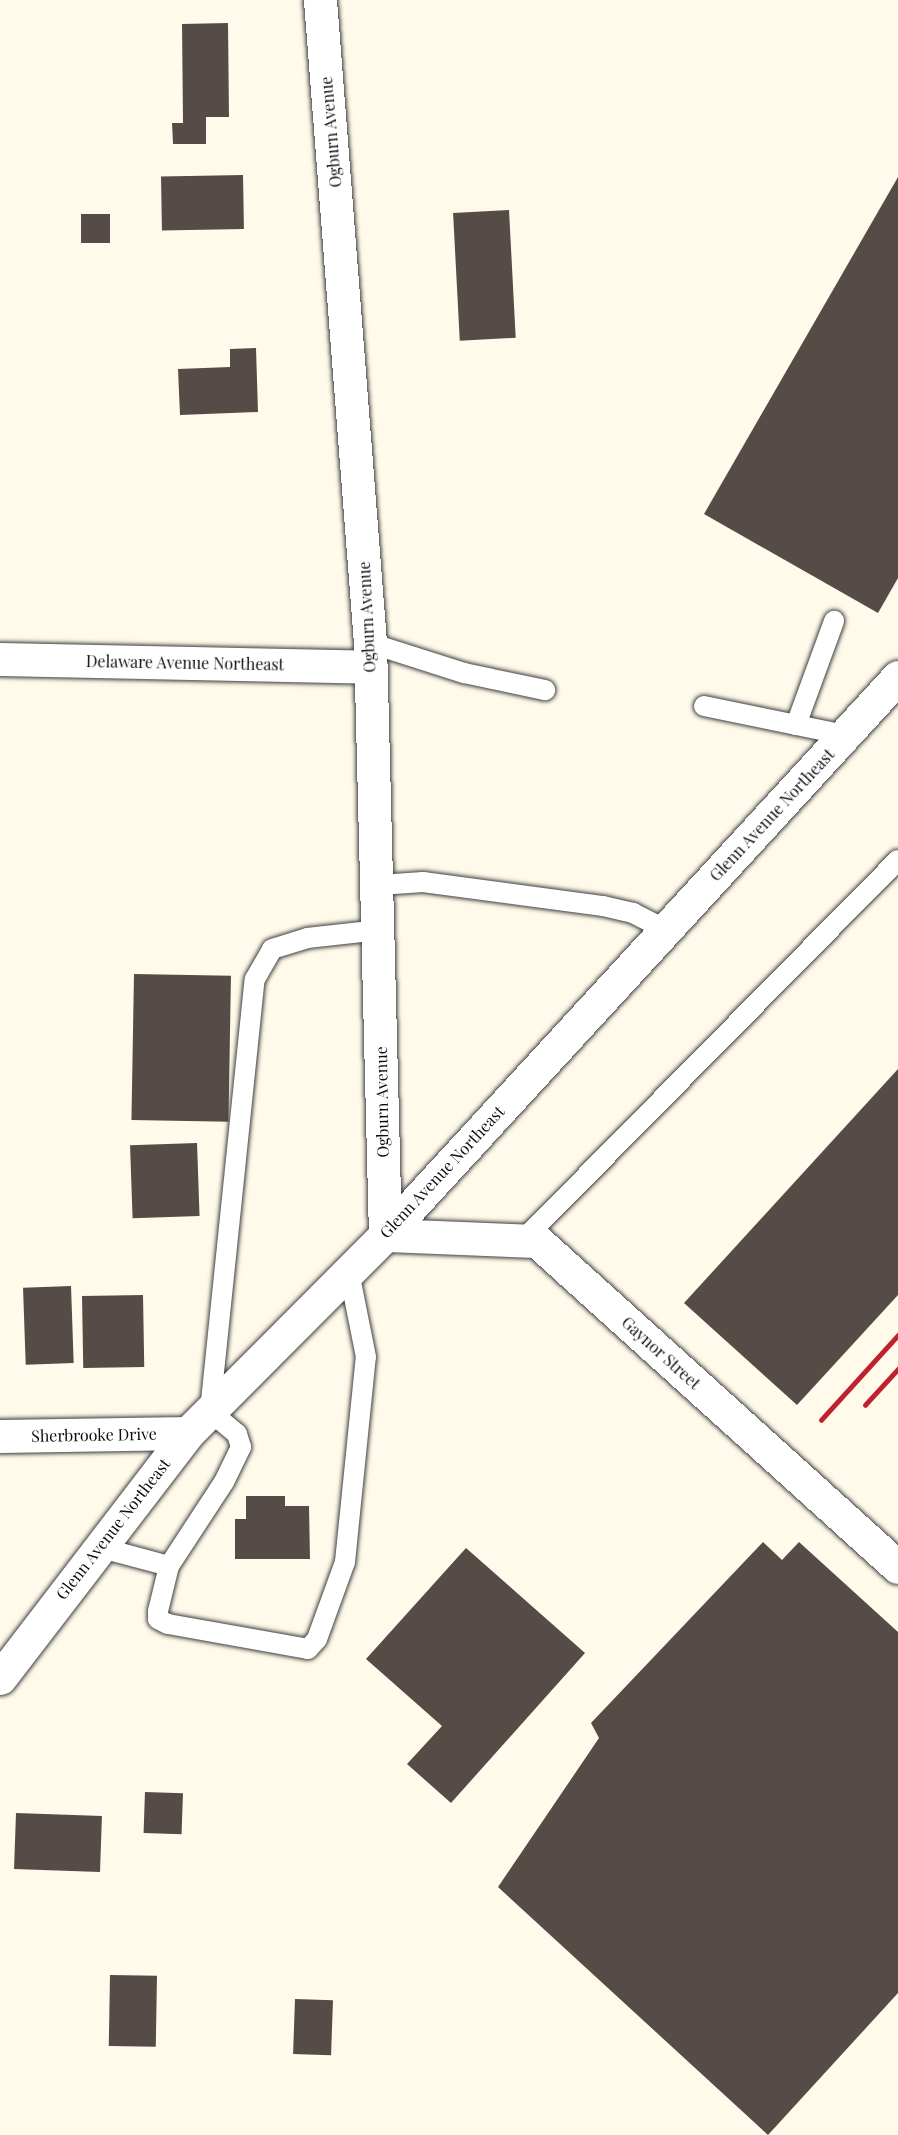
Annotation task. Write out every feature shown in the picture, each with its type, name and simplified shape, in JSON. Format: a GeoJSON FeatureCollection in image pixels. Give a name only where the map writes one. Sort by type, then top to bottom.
{"type":"FeatureCollection","features":[{"type":"Feature","properties":{"kind":"street","name":"Ogburn Avenue"},"geometry":{"type":"LineString","coordinates":[[320,0],[370,655],[379,885],[385,1235]]}},
{"type":"Feature","properties":{"kind":"street","name":"Delaware Avenue Northeast"},"geometry":{"type":"LineString","coordinates":[[0,660],[370,655]]}},
{"type":"Feature","properties":{"kind":"street","name":"Glenn Avenue Northeast"},"geometry":{"type":"LineString","coordinates":[[0,1678],[98,1546],[199,1422],[385,1235],[898,677]]}},
{"type":"Feature","properties":{"kind":"street","name":"Gaynor Street"},"geometry":{"type":"LineString","coordinates":[[385,1235],[537,1241],[898,1567]]}},
{"type":"Feature","properties":{"kind":"street","name":"Sherbrooke Drive"},"geometry":{"type":"LineString","coordinates":[[0,1436],[199,1422]]}},
{"type":"Feature","properties":{"kind":"lane"},"geometry":{"type":"LineString","coordinates":[[796,725],[834,621]]}},
{"type":"Feature","properties":{"kind":"lane"},"geometry":{"type":"LineString","coordinates":[[370,655],[545,690]]}},
{"type":"Feature","properties":{"kind":"lane"},"geometry":{"type":"LineString","coordinates":[[704,706],[845,735]]}},
{"type":"Feature","properties":{"kind":"lane"},"geometry":{"type":"LineString","coordinates":[[523,1240],[898,860]]}},
{"type":"Feature","properties":{"kind":"lane"},"geometry":{"type":"LineString","coordinates":[[379,885],[423,882],[592,904],[633,913],[666,930]]}},
{"type":"Feature","properties":{"kind":"lane"},"geometry":{"type":"LineString","coordinates":[[348,1272],[366,1358],[345,1562],[317,1639],[309,1648],[168,1624],[158,1619],[169,1566],[224,1482],[241,1447],[237,1434],[199,1422],[255,979],[273,949],[307,938],[380,930]]}},
{"type":"Feature","properties":{"kind":"lane"},"geometry":{"type":"LineString","coordinates":[[98,1546],[169,1566]]}},
{"type":"Feature","properties":{"kind":"building"},"geometry":{"type":"Polygon","coordinates":[[[228,23],[229,117],[206,117],[206,144],[173,144],[172,123],[183,123],[182,24],[228,23]]]}},
{"type":"Feature","properties":{"kind":"building"},"geometry":{"type":"Polygon","coordinates":[[[243,175],[244,229],[162,230],[161,176],[243,175]]]}},
{"type":"Feature","properties":{"kind":"building"},"geometry":{"type":"Polygon","coordinates":[[[898,177],[898,578],[878,613],[704,514],[898,177]]]}},
{"type":"Feature","properties":{"kind":"building"},"geometry":{"type":"Polygon","coordinates":[[[509,210],[516,338],[460,341],[453,213],[509,210]]]}},
{"type":"Feature","properties":{"kind":"building"},"geometry":{"type":"Polygon","coordinates":[[[81,214],[110,214],[110,243],[81,243],[81,214]]]}},
{"type":"Feature","properties":{"kind":"building"},"geometry":{"type":"Polygon","coordinates":[[[256,348],[258,412],[180,415],[178,369],[230,367],[230,349],[256,348]]]}},
{"type":"Feature","properties":{"kind":"building"},"geometry":{"type":"Polygon","coordinates":[[[134,974],[231,976],[228,1122],[131,1120],[134,974]]]}},
{"type":"Feature","properties":{"kind":"building"},"geometry":{"type":"Polygon","coordinates":[[[898,1069],[898,1295],[797,1405],[684,1303],[898,1069]]]}},
{"type":"Feature","properties":{"kind":"building"},"geometry":{"type":"Polygon","coordinates":[[[197,1143],[200,1216],[133,1218],[130,1145],[197,1143]]]}},
{"type":"Feature","properties":{"kind":"building"},"geometry":{"type":"Polygon","coordinates":[[[71,1286],[74,1363],[26,1365],[23,1288],[71,1286]]]}},
{"type":"Feature","properties":{"kind":"building"},"geometry":{"type":"Polygon","coordinates":[[[143,1295],[144,1367],[83,1368],[82,1296],[143,1295]]]}},
{"type":"Feature","properties":{"kind":"building"},"geometry":{"type":"Polygon","coordinates":[[[246,1496],[285,1496],[285,1506],[309,1506],[310,1559],[235,1559],[235,1519],[246,1519],[246,1496]]]}},
{"type":"Feature","properties":{"kind":"building"},"geometry":{"type":"Polygon","coordinates":[[[763,1542],[782,1560],[799,1542],[898,1632],[898,1993],[768,2135],[498,1887],[599,1738],[591,1723],[763,1542]]]}},
{"type":"Feature","properties":{"kind":"building"},"geometry":{"type":"Polygon","coordinates":[[[466,1548],[585,1653],[451,1803],[407,1764],[442,1726],[366,1659],[466,1548]]]}},
{"type":"Feature","properties":{"kind":"building"},"geometry":{"type":"Polygon","coordinates":[[[145,1792],[183,1793],[182,1834],[144,1833],[145,1792]]]}},
{"type":"Feature","properties":{"kind":"building"},"geometry":{"type":"Polygon","coordinates":[[[16,1813],[102,1816],[100,1872],[14,1869],[16,1813]]]}},
{"type":"Feature","properties":{"kind":"building"},"geometry":{"type":"Polygon","coordinates":[[[110,1975],[157,1976],[156,2047],[109,2046],[110,1975]]]}},
{"type":"Feature","properties":{"kind":"building"},"geometry":{"type":"Polygon","coordinates":[[[295,1999],[333,2000],[331,2055],[293,2054],[295,1999]]]}},
{"type":"Feature","properties":{"kind":"railway"},"geometry":{"type":"LineString","coordinates":[[821,1420],[898,1335]]}},
{"type":"Feature","properties":{"kind":"railway"},"geometry":{"type":"LineString","coordinates":[[865,1405],[898,1369]]}}]}
